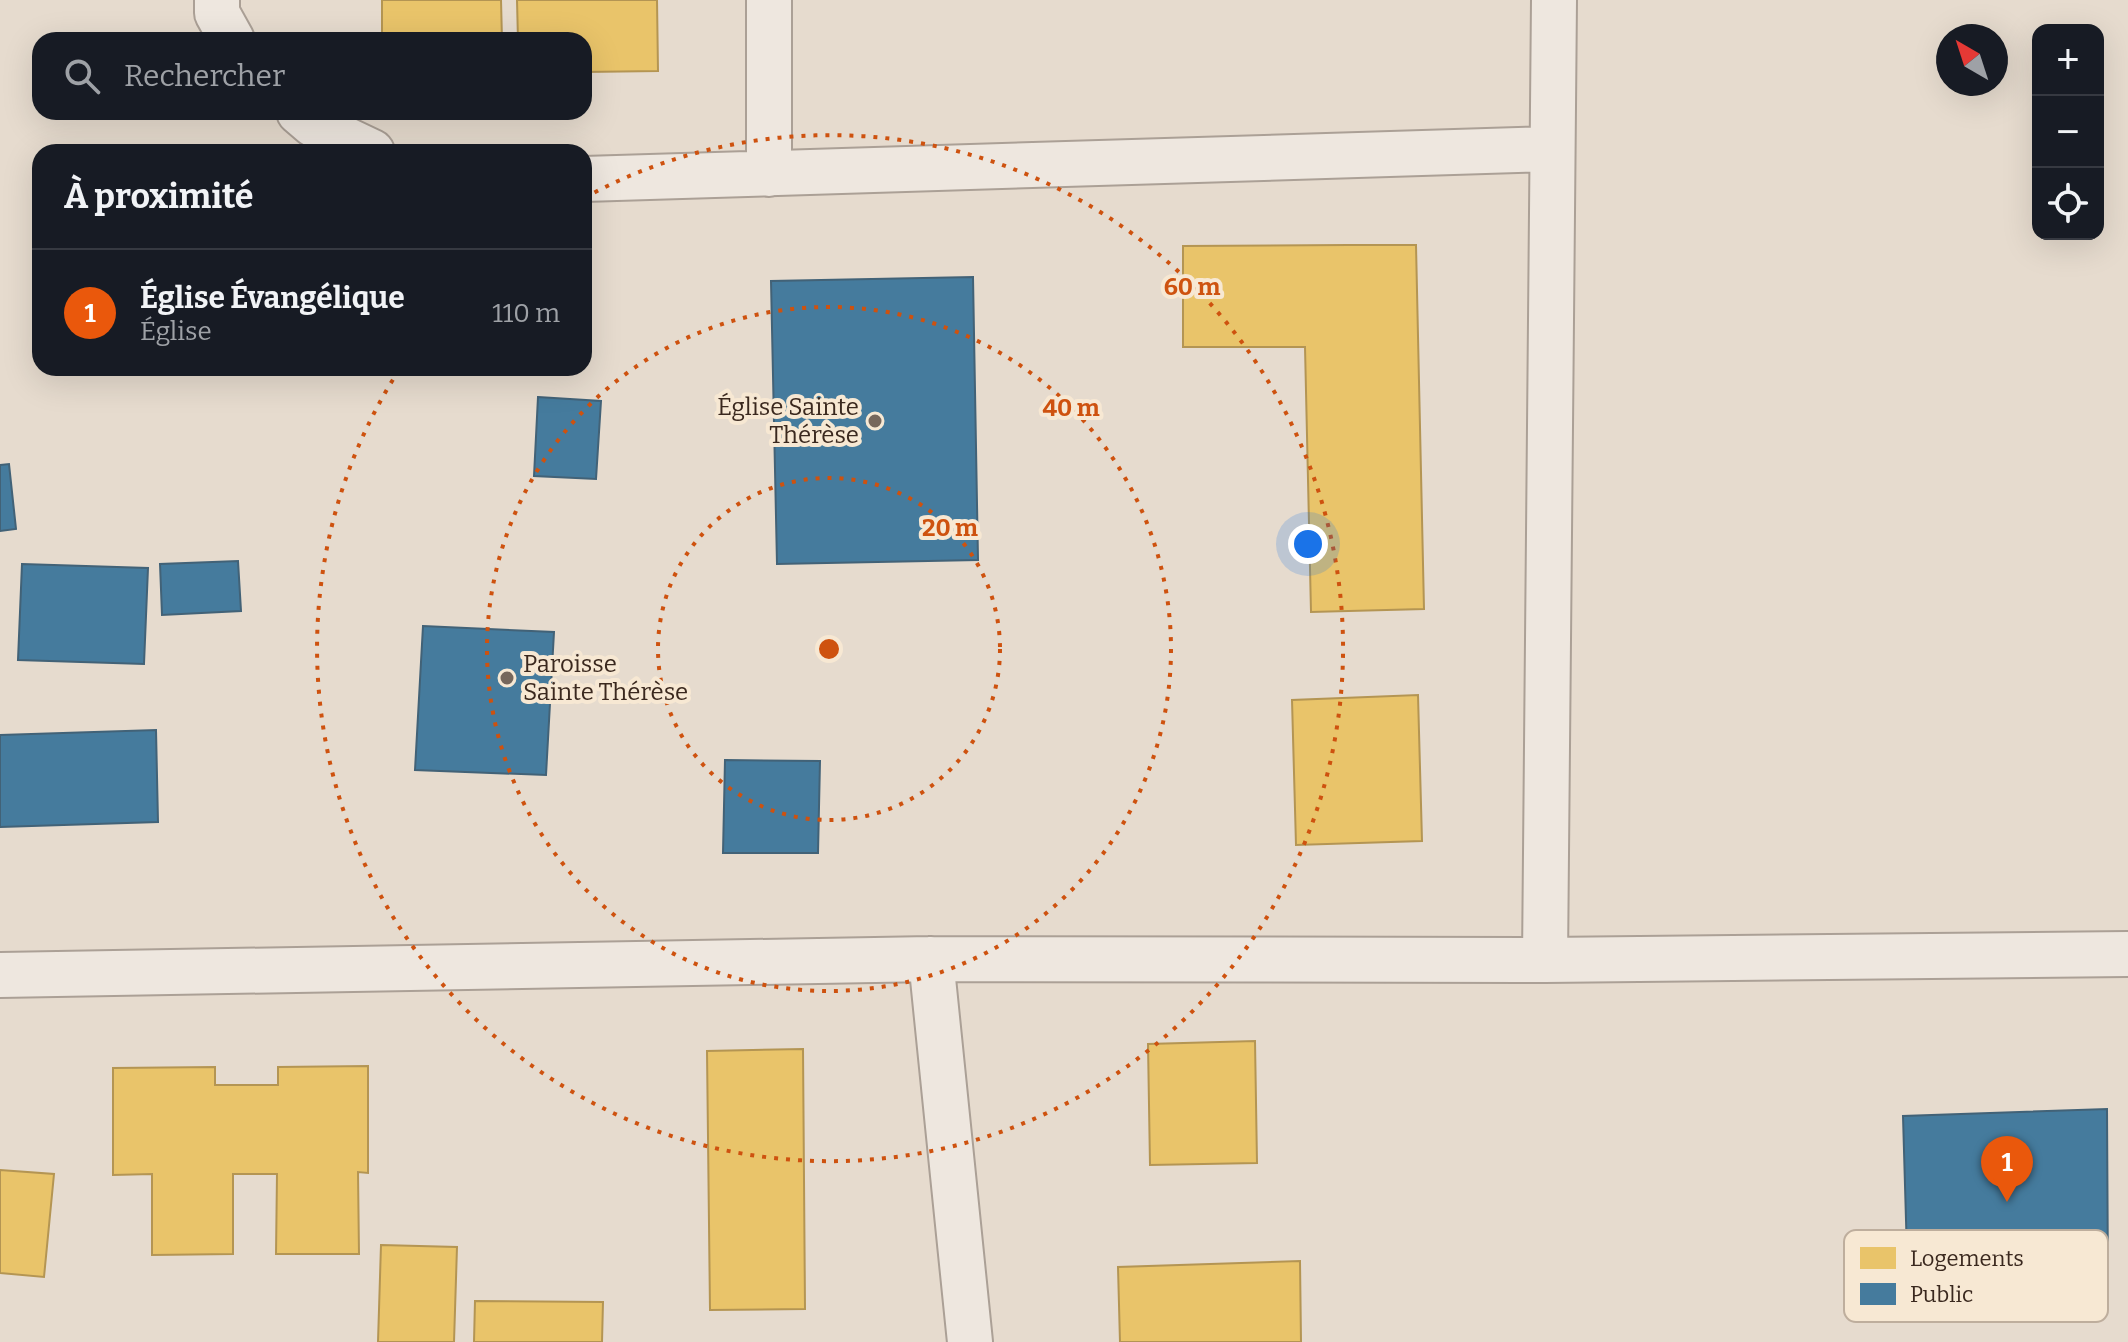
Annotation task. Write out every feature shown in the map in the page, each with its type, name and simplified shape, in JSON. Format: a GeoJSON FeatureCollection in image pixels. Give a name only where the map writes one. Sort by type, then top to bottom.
{"type":"FeatureCollection","features":[{"type":"Feature","properties":{"kind":"street"},"geometry":{"type":"LineString","coordinates":[[217,0],[217,13],[228,32]]}},
{"type":"Feature","properties":{"kind":"street"},"geometry":{"type":"LineString","coordinates":[[769,0],[769,174]]}},
{"type":"Feature","properties":{"kind":"street"},"geometry":{"type":"LineString","coordinates":[[1545,960],[1554,0]]}},
{"type":"Feature","properties":{"kind":"street"},"geometry":{"type":"LineString","coordinates":[[308,120],[355,144]]}},
{"type":"Feature","properties":{"kind":"street"},"geometry":{"type":"LineString","coordinates":[[592,179],[1551,149]]}},
{"type":"Feature","properties":{"kind":"street"},"geometry":{"type":"LineString","coordinates":[[0,975],[931,959],[1545,960],[2128,954]]}},
{"type":"Feature","properties":{"kind":"street"},"geometry":{"type":"LineString","coordinates":[[931,959],[970,1342]]}},
{"type":"Feature","properties":{"kind":"building: Logements"},"geometry":{"type":"Polygon","coordinates":[[[382,0],[501,0],[502,32],[382,32],[382,0]]]}},
{"type":"Feature","properties":{"kind":"building: Logements"},"geometry":{"type":"Polygon","coordinates":[[[517,0],[657,0],[658,71],[592,72],[592,32],[518,32],[517,0]]]}},
{"type":"Feature","properties":{"kind":"building: Logements"},"geometry":{"type":"Polygon","coordinates":[[[1416,245],[1424,609],[1311,612],[1305,347],[1183,347],[1183,246],[1416,245]]]}},
{"type":"Feature","properties":{"kind":"building: Logements"},"geometry":{"type":"Polygon","coordinates":[[[1418,695],[1422,841],[1296,845],[1292,700],[1418,695]]]}},
{"type":"Feature","properties":{"kind":"building: Logements"},"geometry":{"type":"Polygon","coordinates":[[[1255,1041],[1257,1163],[1150,1165],[1148,1044],[1255,1041]]]}},
{"type":"Feature","properties":{"kind":"building: Logements"},"geometry":{"type":"Polygon","coordinates":[[[803,1049],[805,1309],[710,1310],[707,1051],[803,1049]]]}},
{"type":"Feature","properties":{"kind":"building: Logements"},"geometry":{"type":"Polygon","coordinates":[[[368,1066],[368,1173],[358,1172],[359,1254],[276,1254],[277,1174],[233,1174],[233,1254],[152,1255],[152,1174],[113,1175],[113,1068],[215,1067],[215,1085],[278,1085],[278,1067],[368,1066]]]}},
{"type":"Feature","properties":{"kind":"building: Logements"},"geometry":{"type":"Polygon","coordinates":[[[0,1170],[54,1174],[44,1277],[0,1273],[0,1170]]]}},
{"type":"Feature","properties":{"kind":"building: Logements"},"geometry":{"type":"Polygon","coordinates":[[[381,1245],[457,1247],[454,1342],[378,1342],[381,1245]]]}},
{"type":"Feature","properties":{"kind":"building: Logements"},"geometry":{"type":"Polygon","coordinates":[[[1300,1261],[1301,1342],[1120,1342],[1118,1267],[1300,1261]]]}},
{"type":"Feature","properties":{"kind":"building: Logements"},"geometry":{"type":"Polygon","coordinates":[[[475,1301],[603,1302],[602,1342],[474,1342],[475,1301]]]}},
{"type":"Feature","properties":{"kind":"building: Public","name":"Église Sainte Thérèse"},"geometry":{"type":"Polygon","coordinates":[[[973,277],[978,560],[777,564],[771,281],[973,277]]]}},
{"type":"Feature","properties":{"kind":"building: Public"},"geometry":{"type":"Polygon","coordinates":[[[538,397],[601,401],[596,479],[534,476],[538,397]]]}},
{"type":"Feature","properties":{"kind":"building: Public"},"geometry":{"type":"Polygon","coordinates":[[[9,464],[16,529],[0,531],[0,465],[9,464]]]}},
{"type":"Feature","properties":{"kind":"building: Public"},"geometry":{"type":"Polygon","coordinates":[[[238,561],[241,611],[162,615],[160,564],[238,561]]]}},
{"type":"Feature","properties":{"kind":"building: Public"},"geometry":{"type":"Polygon","coordinates":[[[22,564],[148,568],[144,664],[18,660],[22,564]]]}},
{"type":"Feature","properties":{"kind":"building: Public"},"geometry":{"type":"Polygon","coordinates":[[[423,626],[554,632],[546,775],[415,770],[423,626]]]}},
{"type":"Feature","properties":{"kind":"building: Public"},"geometry":{"type":"Polygon","coordinates":[[[156,730],[158,822],[0,827],[0,735],[156,730]]]}},
{"type":"Feature","properties":{"kind":"building: Public"},"geometry":{"type":"Polygon","coordinates":[[[725,760],[820,761],[818,853],[723,853],[725,760]]]}},
{"type":"Feature","properties":{"kind":"building: Public"},"geometry":{"type":"Polygon","coordinates":[[[2107,1109],[2108,1230],[1906,1230],[1903,1116],[2107,1109]]]}},
{"type":"Feature","properties":{"kind":"place","name":"Église Sainte Thérèse"},"geometry":{"type":"Point","coordinates":[875,421]}},
{"type":"Feature","properties":{"kind":"place","name":"Paroisse Sainte Thérèse"},"geometry":{"type":"Point","coordinates":[507,678]}},
{"type":"Feature","properties":{"kind":"place","name":"Église Évangélique"},"geometry":{"type":"Point","coordinates":[2007,1202]}}]}
